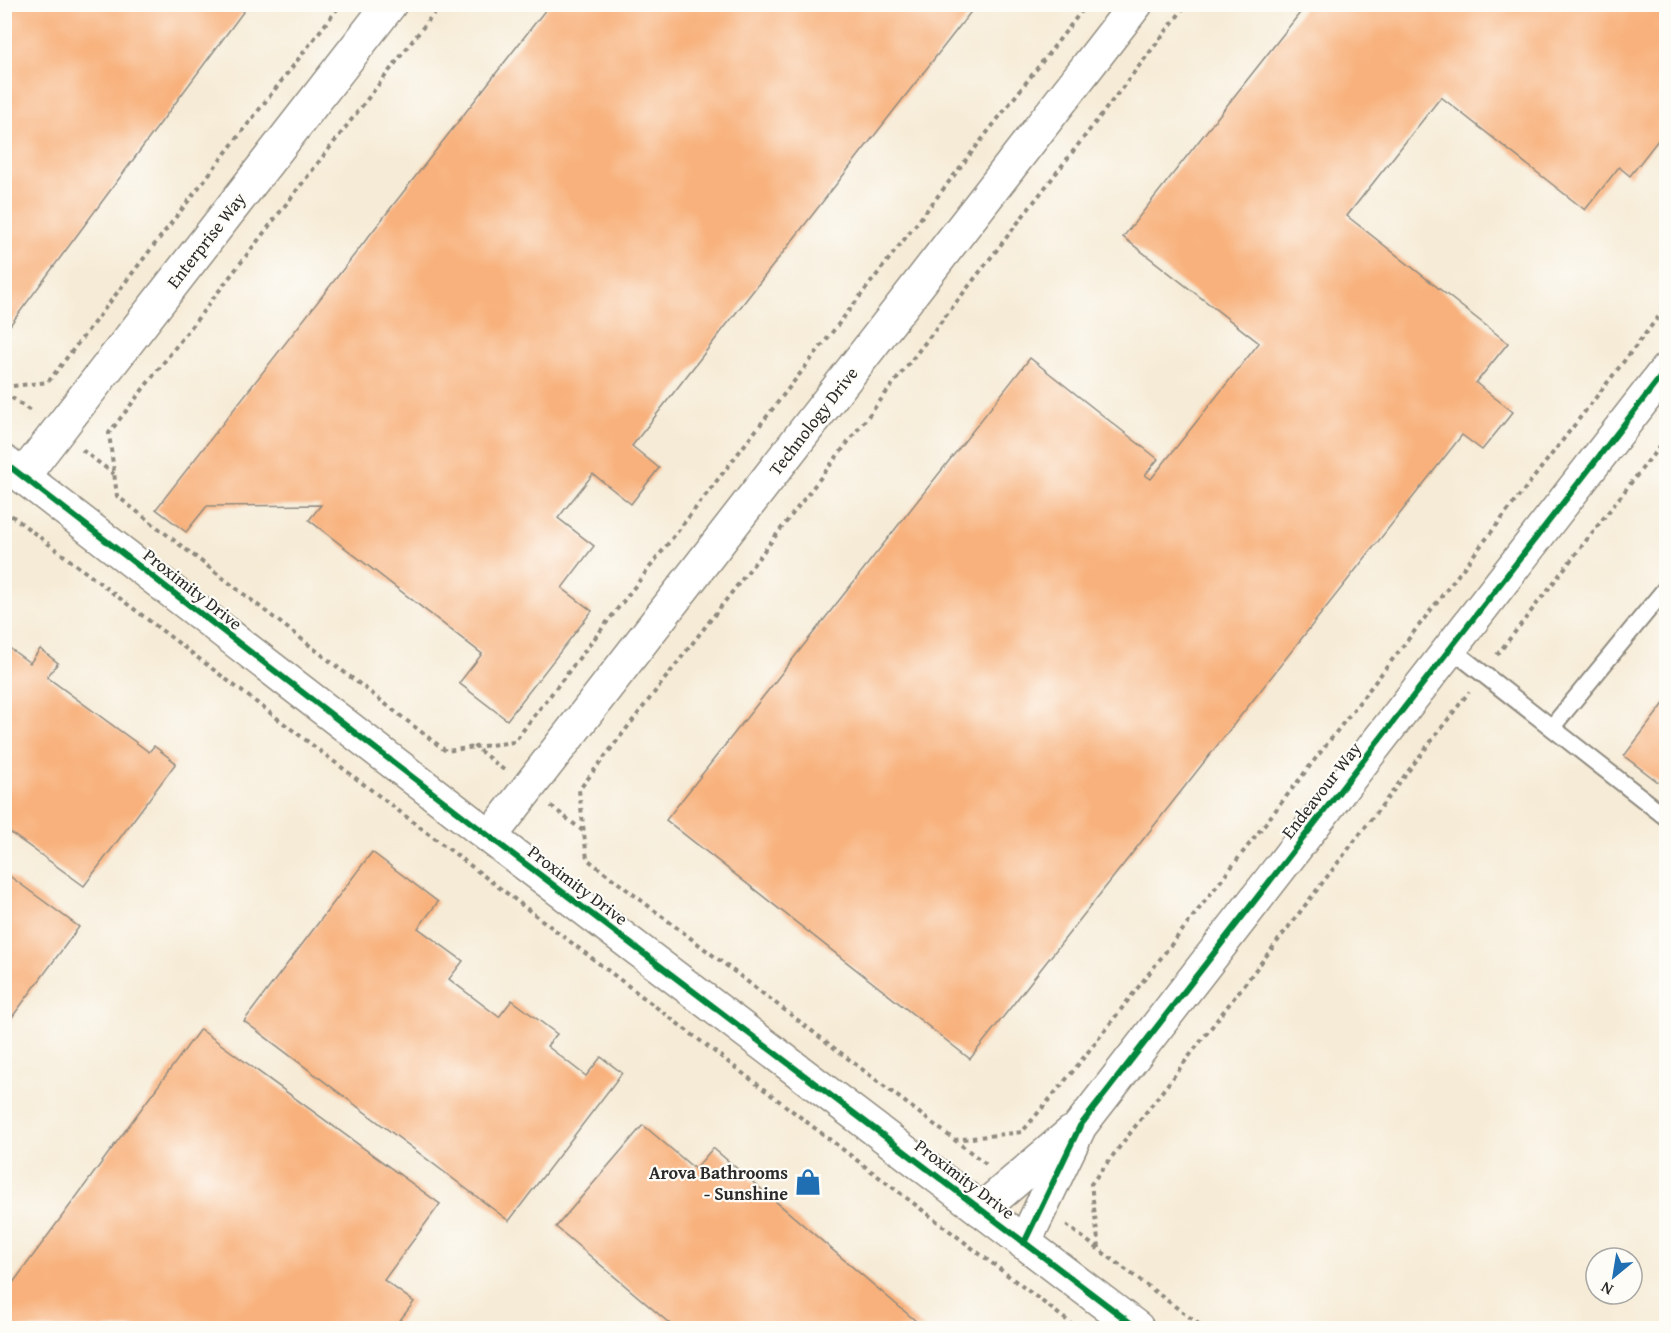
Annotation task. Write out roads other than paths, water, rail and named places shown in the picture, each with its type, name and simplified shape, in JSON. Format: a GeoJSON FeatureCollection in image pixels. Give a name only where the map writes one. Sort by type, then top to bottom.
{"type":"FeatureCollection","features":[{"type":"Feature","properties":{"kind":"street","name":"Enterprise Way"},"geometry":{"type":"LineString","coordinates":[[14,469],[390,4]]}},
{"type":"Feature","properties":{"kind":"street","name":"Technology Drive"},"geometry":{"type":"LineString","coordinates":[[490,837],[1136,4]]}},
{"type":"Feature","properties":{"kind":"street","name":"Endeavour Way"},"geometry":{"type":"LineString","coordinates":[[1024,1243],[1080,1126],[1666,370]]}},
{"type":"Feature","properties":{"kind":"street","name":"Proximity Drive"},"geometry":{"type":"LineString","coordinates":[[14,469],[490,837],[1137,1329]]}},
{"type":"Feature","properties":{"kind":"street","name":"Endeavour Way"},"geometry":{"type":"LineString","coordinates":[[981,1210],[1080,1126]]}},
{"type":"Feature","properties":{"kind":"lane"},"geometry":{"type":"LineString","coordinates":[[1552,727],[1666,588]]}},
{"type":"Feature","properties":{"kind":"lane"},"geometry":{"type":"LineString","coordinates":[[1450,648],[1666,817]]}},
{"type":"Feature","properties":{"kind":"place","name":"Arova Bathrooms - Sunshine"},"geometry":{"type":"Point","coordinates":[808,1182]}}]}
